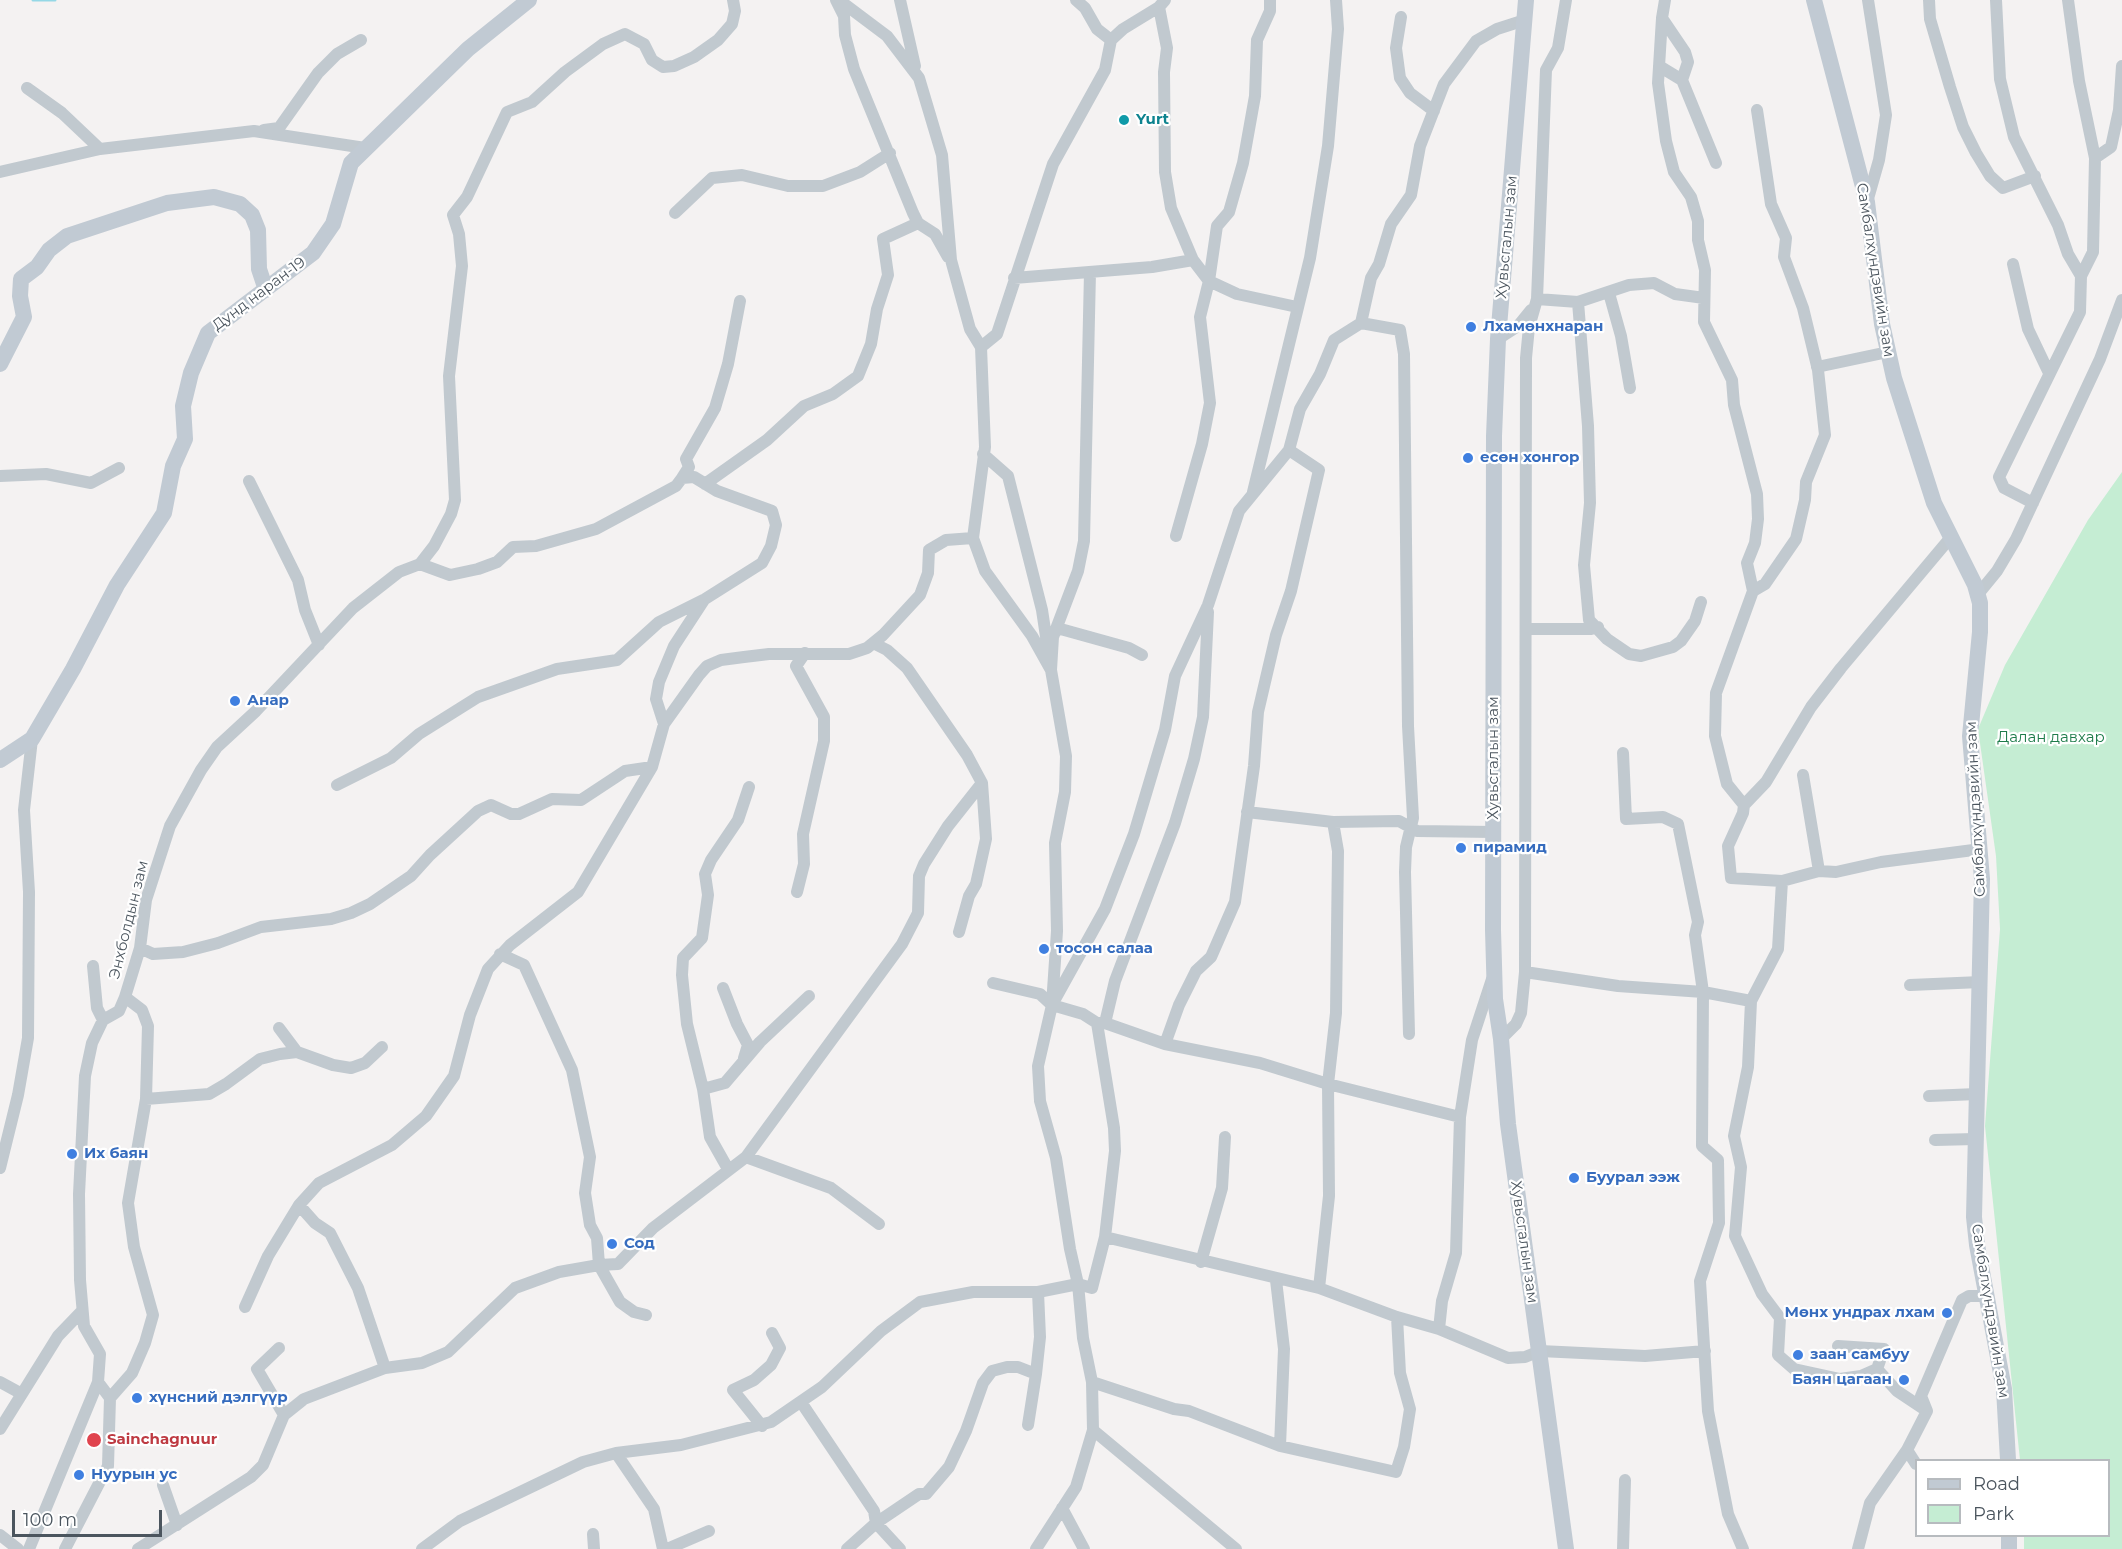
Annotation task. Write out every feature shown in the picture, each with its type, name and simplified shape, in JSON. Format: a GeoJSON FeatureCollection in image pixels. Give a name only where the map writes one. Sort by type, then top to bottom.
{"type":"FeatureCollection","features":[{"type":"Feature","properties":{"kind":"street","name":"Дунд наран-19"},"geometry":{"type":"LineString","coordinates":[[0,760],[32,739],[73,669],[117,585],[164,513],[173,466],[185,440],[183,406],[190,373],[208,333],[313,253],[333,224],[351,163],[468,50],[529,0]]}},
{"type":"Feature","properties":{"kind":"street"},"geometry":{"type":"LineString","coordinates":[[733,0],[735,11],[732,24],[718,40],[694,57],[674,66],[663,67],[652,60],[644,44],[626,34],[603,44],[574,65],[532,102],[507,112],[467,197],[453,215],[459,234],[462,266],[449,376],[455,500],[451,514],[434,546],[420,564],[450,575],[478,569],[497,562],[513,547],[536,546],[596,529],[676,486],[689,467],[686,459],[715,408],[728,364],[740,301]]}},
{"type":"Feature","properties":{"kind":"street"},"geometry":{"type":"LineString","coordinates":[[838,0],[887,36],[918,78]]}},
{"type":"Feature","properties":{"kind":"street"},"geometry":{"type":"LineString","coordinates":[[838,0],[844,16],[844,35],[854,69],[918,223],[935,234],[951,260]]}},
{"type":"Feature","properties":{"kind":"street"},"geometry":{"type":"LineString","coordinates":[[900,0],[918,78],[942,155],[951,260],[970,329],[981,347],[983,454],[973,537],[985,571],[1032,636],[1051,670]]}},
{"type":"Feature","properties":{"kind":"street"},"geometry":{"type":"LineString","coordinates":[[1076,0],[1097,29],[1111,40]]}},
{"type":"Feature","properties":{"kind":"street"},"geometry":{"type":"LineString","coordinates":[[1176,536],[1197,466],[1210,403],[1200,317],[1209,281],[1217,226],[1229,212],[1243,163],[1254,96],[1257,40],[1270,11],[1270,0]]}},
{"type":"Feature","properties":{"kind":"street"},"geometry":{"type":"LineString","coordinates":[[1252,493],[1310,258],[1328,146],[1338,29],[1336,0]]}},
{"type":"Feature","properties":{"kind":"street","name":"Хувьсгалын зам"},"geometry":{"type":"LineString","coordinates":[[1526,0],[1498,339],[1494,436],[1494,974],[1508,1124],[1566,1549]]}},
{"type":"Feature","properties":{"kind":"street"},"geometry":{"type":"LineString","coordinates":[[1501,1039],[1516,1024],[1521,1012],[1525,972],[1526,358],[1529,327],[1537,298],[1546,70],[1558,48],[1566,0]]}},
{"type":"Feature","properties":{"kind":"street"},"geometry":{"type":"LineString","coordinates":[[1665,0],[1658,83],[1666,141],[1674,172],[1691,197],[1698,221],[1698,240],[1705,270],[1704,322],[1732,380],[1736,415],[1757,494],[1758,519],[1755,543],[1747,563],[1753,591],[1716,693],[1715,736],[1727,784],[1744,805]]}},
{"type":"Feature","properties":{"kind":"street","name":"Самбалхүндэвийн зам"},"geometry":{"type":"LineString","coordinates":[[1814,0],[1867,202],[1888,352],[1930,491],[1979,593],[1980,632],[1970,736],[1981,849],[1981,982],[1975,1139],[1975,1225],[2004,1389],[2008,1459]]}},
{"type":"Feature","properties":{"kind":"street"},"geometry":{"type":"LineString","coordinates":[[1867,202],[1880,160],[1886,114],[1868,0]]}},
{"type":"Feature","properties":{"kind":"street"},"geometry":{"type":"LineString","coordinates":[[1929,0],[1930,19],[1950,87],[1976,153],[1990,176],[2003,188],[2035,176]]}},
{"type":"Feature","properties":{"kind":"street"},"geometry":{"type":"LineString","coordinates":[[1996,0],[2000,79],[2014,137],[2035,176],[2068,254],[2081,276]]}},
{"type":"Feature","properties":{"kind":"street"},"geometry":{"type":"LineString","coordinates":[[2033,503],[2004,488],[1999,477],[2016,438],[2042,392],[2048,371],[2080,312],[2081,276],[2093,252],[2095,158],[2079,81],[2068,0]]}},
{"type":"Feature","properties":{"kind":"street"},"geometry":{"type":"LineString","coordinates":[[981,347],[997,334],[1053,164],[1105,70],[1111,40],[1123,29],[1162,4],[1167,48],[1164,72],[1165,172],[1171,208],[1193,260],[1209,281],[1237,294],[1297,307]]}},
{"type":"Feature","properties":{"kind":"street"},"geometry":{"type":"LineString","coordinates":[[1401,16],[1396,48],[1400,78],[1410,93],[1434,111]]}},
{"type":"Feature","properties":{"kind":"street"},"geometry":{"type":"LineString","coordinates":[[1662,18],[1685,52],[1688,62],[1682,80]]}},
{"type":"Feature","properties":{"kind":"street"},"geometry":{"type":"LineString","coordinates":[[1361,323],[1371,278],[1379,264],[1391,224],[1411,195],[1420,146],[1444,84],[1471,46],[1497,29],[1525,20]]}},
{"type":"Feature","properties":{"kind":"street"},"geometry":{"type":"LineString","coordinates":[[0,172],[100,149],[279,128],[318,73],[338,54],[361,40]]}},
{"type":"Feature","properties":{"kind":"street"},"geometry":{"type":"LineString","coordinates":[[1659,66],[1682,80],[1716,163]]}},
{"type":"Feature","properties":{"kind":"street"},"geometry":{"type":"LineString","coordinates":[[2095,158],[2111,147],[2119,110],[2122,66]]}},
{"type":"Feature","properties":{"kind":"street"},"geometry":{"type":"LineString","coordinates":[[27,88],[62,113],[100,149]]}},
{"type":"Feature","properties":{"kind":"street"},"geometry":{"type":"LineString","coordinates":[[1753,591],[1765,584],[1796,539],[1805,500],[1806,482],[1825,435],[1817,367],[1803,308],[1784,257],[1786,238],[1771,204],[1757,110]]}},
{"type":"Feature","properties":{"kind":"street"},"geometry":{"type":"LineString","coordinates":[[254,131],[364,148]]}},
{"type":"Feature","properties":{"kind":"street"},"geometry":{"type":"LineString","coordinates":[[675,213],[712,178],[742,175],[788,186],[823,186],[860,172],[890,153]]}},
{"type":"Feature","properties":{"kind":"street"},"geometry":{"type":"LineString","coordinates":[[0,364],[24,317],[20,296],[21,279],[37,267],[49,250],[67,236],[167,202],[214,197],[240,204],[252,215],[258,230],[259,269],[266,290]]}},
{"type":"Feature","properties":{"kind":"street"},"geometry":{"type":"LineString","coordinates":[[705,484],[768,440],[804,406],[833,394],[858,376],[871,344],[877,309],[888,275],[883,239],[918,223]]}},
{"type":"Feature","properties":{"kind":"street"},"geometry":{"type":"LineString","coordinates":[[1014,278],[1152,267],[1193,260]]}},
{"type":"Feature","properties":{"kind":"street"},"geometry":{"type":"LineString","coordinates":[[2013,264],[2028,329],[2048,371]]}},
{"type":"Feature","properties":{"kind":"street"},"geometry":{"type":"LineString","coordinates":[[1051,670],[1053,637],[1078,571],[1084,541],[1090,272]]}},
{"type":"Feature","properties":{"kind":"street"},"geometry":{"type":"LineString","coordinates":[[1537,298],[1578,303],[1629,285],[1654,284],[1675,294],[1704,298]]}},
{"type":"Feature","properties":{"kind":"street"},"geometry":{"type":"LineString","coordinates":[[1609,293],[1621,336],[1630,388]]}},
{"type":"Feature","properties":{"kind":"street"},"geometry":{"type":"LineString","coordinates":[[1498,339],[1524,321],[1537,298]]}},
{"type":"Feature","properties":{"kind":"street"},"geometry":{"type":"LineString","coordinates":[[1979,593],[1997,571],[2033,503],[2100,359],[2122,300]]}},
{"type":"Feature","properties":{"kind":"street"},"geometry":{"type":"LineString","coordinates":[[1578,303],[1587,405],[1590,503],[1584,565],[1589,620],[1607,639],[1629,654],[1641,656],[1649,651],[1673,646],[1681,641],[1695,621],[1701,602]]}},
{"type":"Feature","properties":{"kind":"street"},"geometry":{"type":"LineString","coordinates":[[1052,1005],[1105,909],[1134,834],[1165,730],[1175,676],[1208,605],[1239,511],[1289,450],[1300,409],[1320,374],[1334,340],[1361,323],[1400,330],[1404,354],[1408,726],[1413,818],[1406,847],[1405,872],[1409,1034]]}},
{"type":"Feature","properties":{"kind":"street"},"geometry":{"type":"LineString","coordinates":[[1817,367],[1888,352]]}},
{"type":"Feature","properties":{"kind":"street"},"geometry":{"type":"LineString","coordinates":[[1165,1044],[1179,1005],[1196,971],[1211,957],[1235,902],[1258,712],[1276,635],[1291,591],[1319,470],[1289,450]]}},
{"type":"Feature","properties":{"kind":"street"},"geometry":{"type":"LineString","coordinates":[[983,454],[1008,476],[1042,610],[1066,756],[1065,792],[1055,843],[1057,931],[1052,1005],[1038,1066],[1040,1101],[1056,1158],[1078,1284],[1083,1338],[1092,1382],[1093,1430],[1076,1487],[1036,1549]]}},
{"type":"Feature","properties":{"kind":"street"},"geometry":{"type":"LineString","coordinates":[[0,476],[46,474],[91,483],[119,468]]}},
{"type":"Feature","properties":{"kind":"street"},"geometry":{"type":"LineString","coordinates":[[337,785],[391,758],[465,703],[557,669],[617,660],[660,622],[705,599],[762,563],[771,546],[776,525],[772,511],[705,484],[694,477],[682,478]]}},
{"type":"Feature","properties":{"kind":"street"},"geometry":{"type":"LineString","coordinates":[[249,481],[298,580],[305,610],[319,645]]}},
{"type":"Feature","properties":{"kind":"street"},"geometry":{"type":"LineString","coordinates":[[245,1307],[268,1256],[299,1205],[319,1183],[392,1145],[426,1116],[454,1076],[478,990],[500,954],[578,892],[652,767],[664,724],[676,704],[707,666],[721,660],[744,657],[805,653],[849,654],[873,643],[920,595],[928,573],[929,550],[946,540],[973,537]]}},
{"type":"Feature","properties":{"kind":"street"},"geometry":{"type":"LineString","coordinates":[[1951,537],[1841,668],[1811,708],[1766,782],[1744,805],[1743,813],[1728,846],[1731,878],[1782,881],[1819,871],[1836,872],[1881,862],[1981,849]]}},
{"type":"Feature","properties":{"kind":"street","name":"Энхболдын зам"},"geometry":{"type":"LineString","coordinates":[[29,1549],[98,1382],[100,1354],[84,1326],[82,1311],[79,1253],[82,1114],[92,1043],[103,1020],[119,1011],[125,997],[140,948],[146,900],[170,826],[201,770],[217,747],[256,711],[375,588],[399,572],[420,564]]}},
{"type":"Feature","properties":{"kind":"street"},"geometry":{"type":"LineString","coordinates":[[664,724],[656,699],[659,682],[674,646],[705,599]]}},
{"type":"Feature","properties":{"kind":"street"},"geometry":{"type":"LineString","coordinates":[[422,1549],[460,1521],[510,1499],[556,1474],[616,1453],[681,1445],[762,1426],[822,1387],[881,1331],[920,1302],[973,1292],[1038,1292],[1078,1284],[1092,1288],[1105,1237],[1115,1151],[1101,1023],[1114,981],[1175,824],[1194,759],[1203,717],[1208,605]]}},
{"type":"Feature","properties":{"kind":"street"},"geometry":{"type":"LineString","coordinates":[[1526,629],[1591,629],[1598,627]]}},
{"type":"Feature","properties":{"kind":"street"},"geometry":{"type":"LineString","coordinates":[[1057,628],[1129,648],[1142,655]]}},
{"type":"Feature","properties":{"kind":"street"},"geometry":{"type":"LineString","coordinates":[[873,643],[887,650],[907,668],[928,703],[967,755],[982,783],[986,839],[976,884],[969,896],[959,932]]}},
{"type":"Feature","properties":{"kind":"street"},"geometry":{"type":"LineString","coordinates":[[797,892],[804,864],[803,834],[824,741],[824,717],[796,666],[805,653]]}},
{"type":"Feature","properties":{"kind":"street"},"geometry":{"type":"LineString","coordinates":[[0,1168],[18,1095],[28,1038],[29,892],[24,810],[32,739]]}},
{"type":"Feature","properties":{"kind":"street"},"geometry":{"type":"LineString","coordinates":[[1623,753],[1626,819],[1663,817],[1678,824],[1698,922],[1695,935],[1703,992],[1702,1146],[1718,1160],[1719,1171],[1719,1223],[1700,1281],[1708,1411],[1728,1515],[1743,1549]]}},
{"type":"Feature","properties":{"kind":"street"},"geometry":{"type":"LineString","coordinates":[[140,948],[153,954],[183,952],[218,943],[261,927],[331,920],[351,913],[370,904],[411,876],[430,855],[457,832],[462,824],[490,805],[511,814],[519,814],[552,799],[581,800],[625,771],[652,767]]}},
{"type":"Feature","properties":{"kind":"street"},"geometry":{"type":"LineString","coordinates":[[1803,775],[1819,871]]}},
{"type":"Feature","properties":{"kind":"street"},"geometry":{"type":"LineString","coordinates":[[138,1549],[251,1476],[263,1465],[284,1415],[304,1399],[386,1368],[422,1363],[448,1352],[515,1288],[559,1272],[623,1262],[646,1234],[686,1206],[728,1169],[746,1157],[902,944],[918,913],[919,876],[924,864],[948,826],[982,783]]}},
{"type":"Feature","properties":{"kind":"street"},"geometry":{"type":"LineString","coordinates":[[728,1169],[710,1137],[703,1089],[687,1024],[682,975],[683,958],[702,938],[708,895],[705,874],[711,860],[738,820],[749,787]]}},
{"type":"Feature","properties":{"kind":"street"},"geometry":{"type":"LineString","coordinates":[[1247,812],[1333,822],[1399,821],[1417,831],[1494,832]]}},
{"type":"Feature","properties":{"kind":"street"},"geometry":{"type":"LineString","coordinates":[[1318,1288],[1329,1196],[1328,1084],[1335,1013],[1338,851],[1333,822]]}},
{"type":"Feature","properties":{"kind":"street"},"geometry":{"type":"LineString","coordinates":[[1782,881],[1778,949],[1750,1001],[1748,1067],[1734,1136],[1741,1167],[1735,1236],[1762,1294],[1780,1318],[1778,1355],[1794,1369],[1840,1379],[1861,1376],[1877,1369],[1884,1349],[1838,1346]]}},
{"type":"Feature","properties":{"kind":"street"},"geometry":{"type":"LineString","coordinates":[[500,954],[524,965],[534,981],[572,1070],[590,1157],[585,1193],[590,1225],[597,1238],[599,1265],[620,1302],[634,1312],[646,1314]]}},
{"type":"Feature","properties":{"kind":"street"},"geometry":{"type":"LineString","coordinates":[[93,966],[97,1008],[103,1020]]}},
{"type":"Feature","properties":{"kind":"street"},"geometry":{"type":"LineString","coordinates":[[1525,972],[1618,986],[1703,992],[1750,1001]]}},
{"type":"Feature","properties":{"kind":"street"},"geometry":{"type":"LineString","coordinates":[[1439,1329],[1442,1301],[1456,1253],[1460,1117],[1472,1041],[1494,974]]}},
{"type":"Feature","properties":{"kind":"street"},"geometry":{"type":"LineString","coordinates":[[1910,986],[1981,982]]}},
{"type":"Feature","properties":{"kind":"street"},"geometry":{"type":"LineString","coordinates":[[993,983],[1040,994],[1052,1005],[1165,1044],[1260,1063],[1328,1084],[1460,1117]]}},
{"type":"Feature","properties":{"kind":"street"},"geometry":{"type":"LineString","coordinates":[[723,988],[748,1045],[742,1062]]}},
{"type":"Feature","properties":{"kind":"street"},"geometry":{"type":"LineString","coordinates":[[703,1089],[724,1083],[760,1042],[809,996]]}},
{"type":"Feature","properties":{"kind":"street"},"geometry":{"type":"LineString","coordinates":[[110,1398],[132,1373],[145,1343],[153,1315],[134,1247],[128,1203],[146,1099],[148,1026],[142,1010],[125,997]]}},
{"type":"Feature","properties":{"kind":"street"},"geometry":{"type":"LineString","coordinates":[[279,1028],[297,1052]]}},
{"type":"Feature","properties":{"kind":"street"},"geometry":{"type":"LineString","coordinates":[[146,1099],[209,1094],[260,1059],[297,1052],[333,1065],[351,1068],[365,1063],[382,1047]]}},
{"type":"Feature","properties":{"kind":"street"},"geometry":{"type":"LineString","coordinates":[[1929,1096],[1977,1094]]}},
{"type":"Feature","properties":{"kind":"street"},"geometry":{"type":"LineString","coordinates":[[1201,1262],[1222,1188],[1225,1137]]}},
{"type":"Feature","properties":{"kind":"street"},"geometry":{"type":"LineString","coordinates":[[1935,1140],[1975,1139]]}},
{"type":"Feature","properties":{"kind":"street"},"geometry":{"type":"LineString","coordinates":[[746,1157],[831,1188],[879,1224]]}},
{"type":"Feature","properties":{"kind":"street"},"geometry":{"type":"LineString","coordinates":[[299,1205],[315,1223],[330,1233],[358,1288],[386,1368]]}},
{"type":"Feature","properties":{"kind":"street"},"geometry":{"type":"LineString","coordinates":[[1105,1237],[1276,1280],[1318,1288],[1396,1317],[1439,1329],[1508,1358],[1525,1357],[1540,1351],[1645,1356],[1705,1351]]}},
{"type":"Feature","properties":{"kind":"street"},"geometry":{"type":"LineString","coordinates":[[1276,1280],[1284,1349],[1280,1446]]}},
{"type":"Feature","properties":{"kind":"street"},"geometry":{"type":"LineString","coordinates":[[1028,1425],[1040,1337],[1038,1292]]}},
{"type":"Feature","properties":{"kind":"street"},"geometry":{"type":"LineString","coordinates":[[1858,1549],[1870,1503],[1907,1450],[1927,1411],[1921,1395],[1962,1300],[1969,1296],[1987,1296]]}},
{"type":"Feature","properties":{"kind":"street"},"geometry":{"type":"LineString","coordinates":[[0,1429],[58,1336],[82,1311]]}},
{"type":"Feature","properties":{"kind":"street"},"geometry":{"type":"LineString","coordinates":[[1092,1382],[1174,1409],[1189,1411],[1280,1446],[1396,1472],[1404,1447],[1410,1409],[1400,1373],[1396,1317]]}},
{"type":"Feature","properties":{"kind":"street"},"geometry":{"type":"LineString","coordinates":[[762,1426],[733,1390],[754,1380],[771,1365],[780,1348],[772,1333]]}},
{"type":"Feature","properties":{"kind":"street"},"geometry":{"type":"LineString","coordinates":[[279,1348],[257,1369],[284,1415]]}},
{"type":"Feature","properties":{"kind":"street"},"geometry":{"type":"LineString","coordinates":[[847,1549],[876,1522],[919,1494],[926,1494],[949,1467],[959,1448],[983,1383],[992,1371],[1007,1366],[1018,1367],[1036,1374]]}},
{"type":"Feature","properties":{"kind":"street"},"geometry":{"type":"LineString","coordinates":[[1877,1369],[1897,1391],[1927,1411]]}},
{"type":"Feature","properties":{"kind":"street"},"geometry":{"type":"LineString","coordinates":[[0,1382],[22,1394]]}},
{"type":"Feature","properties":{"kind":"street"},"geometry":{"type":"LineString","coordinates":[[65,1549],[108,1466],[110,1398],[98,1382]]}},
{"type":"Feature","properties":{"kind":"street"},"geometry":{"type":"LineString","coordinates":[[801,1402],[874,1511],[876,1522],[900,1549]]}},
{"type":"Feature","properties":{"kind":"street"},"geometry":{"type":"LineString","coordinates":[[1093,1430],[1236,1549]]}},
{"type":"Feature","properties":{"kind":"street"},"geometry":{"type":"LineString","coordinates":[[1907,1450],[1915,1461]]}},
{"type":"Feature","properties":{"kind":"street"},"geometry":{"type":"LineString","coordinates":[[616,1453],[654,1509],[665,1549],[709,1531]]}},
{"type":"Feature","properties":{"kind":"street"},"geometry":{"type":"LineString","coordinates":[[1623,1549],[1625,1480]]}},
{"type":"Feature","properties":{"kind":"street"},"geometry":{"type":"LineString","coordinates":[[163,1485],[177,1525]]}},
{"type":"Feature","properties":{"kind":"street"},"geometry":{"type":"LineString","coordinates":[[1062,1508],[1084,1549]]}},
{"type":"Feature","properties":{"kind":"street"},"geometry":{"type":"LineString","coordinates":[[593,1534],[594,1549]]}},
{"type":"Feature","properties":{"kind":"street"},"geometry":{"type":"LineString","coordinates":[[0,1535],[18,1549]]}},
{"type":"Feature","properties":{"kind":"green space","name":"Далан давхар"},"geometry":{"type":"Polygon","coordinates":[[[2122,472],[2122,1549],[2024,1549],[2024,1537],[2110,1537],[2110,1459],[2020,1459],[1985,1126],[2000,929],[1996,856],[1978,729],[2005,665],[2088,520],[2122,472]]]}},
{"type":"Feature","properties":{"kind":"waterway"},"geometry":{"type":"LineString","coordinates":[[33,0],[55,0]]}},
{"type":"Feature","properties":{"kind":"place","name":"Yurt"},"geometry":{"type":"Point","coordinates":[1124,120]}},
{"type":"Feature","properties":{"kind":"place","name":"Лхамөнхнаран"},"geometry":{"type":"Point","coordinates":[1471,327]}},
{"type":"Feature","properties":{"kind":"place","name":"есөн хонгор"},"geometry":{"type":"Point","coordinates":[1468,458]}},
{"type":"Feature","properties":{"kind":"place","name":"Анар"},"geometry":{"type":"Point","coordinates":[235,701]}},
{"type":"Feature","properties":{"kind":"place","name":"пирамид"},"geometry":{"type":"Point","coordinates":[1461,848]}},
{"type":"Feature","properties":{"kind":"place","name":"тосон салаа"},"geometry":{"type":"Point","coordinates":[1044,949]}},
{"type":"Feature","properties":{"kind":"place","name":"Их баян"},"geometry":{"type":"Point","coordinates":[72,1154]}},
{"type":"Feature","properties":{"kind":"place","name":"Буурал ээж"},"geometry":{"type":"Point","coordinates":[1574,1178]}},
{"type":"Feature","properties":{"kind":"place","name":"Сод"},"geometry":{"type":"Point","coordinates":[612,1244]}},
{"type":"Feature","properties":{"kind":"place","name":"Мөнх ундрах лхам"},"geometry":{"type":"Point","coordinates":[1947,1313]}},
{"type":"Feature","properties":{"kind":"place","name":"заан самбуу"},"geometry":{"type":"Point","coordinates":[1798,1355]}},
{"type":"Feature","properties":{"kind":"place","name":"Баян цагаан"},"geometry":{"type":"Point","coordinates":[1904,1380]}},
{"type":"Feature","properties":{"kind":"place","name":"хүнсний дэлгүүр"},"geometry":{"type":"Point","coordinates":[137,1398]}},
{"type":"Feature","properties":{"kind":"place","name":"Sainchagnuur"},"geometry":{"type":"Point","coordinates":[94,1440]}},
{"type":"Feature","properties":{"kind":"place","name":"Нуурын ус"},"geometry":{"type":"Point","coordinates":[79,1475]}}]}
